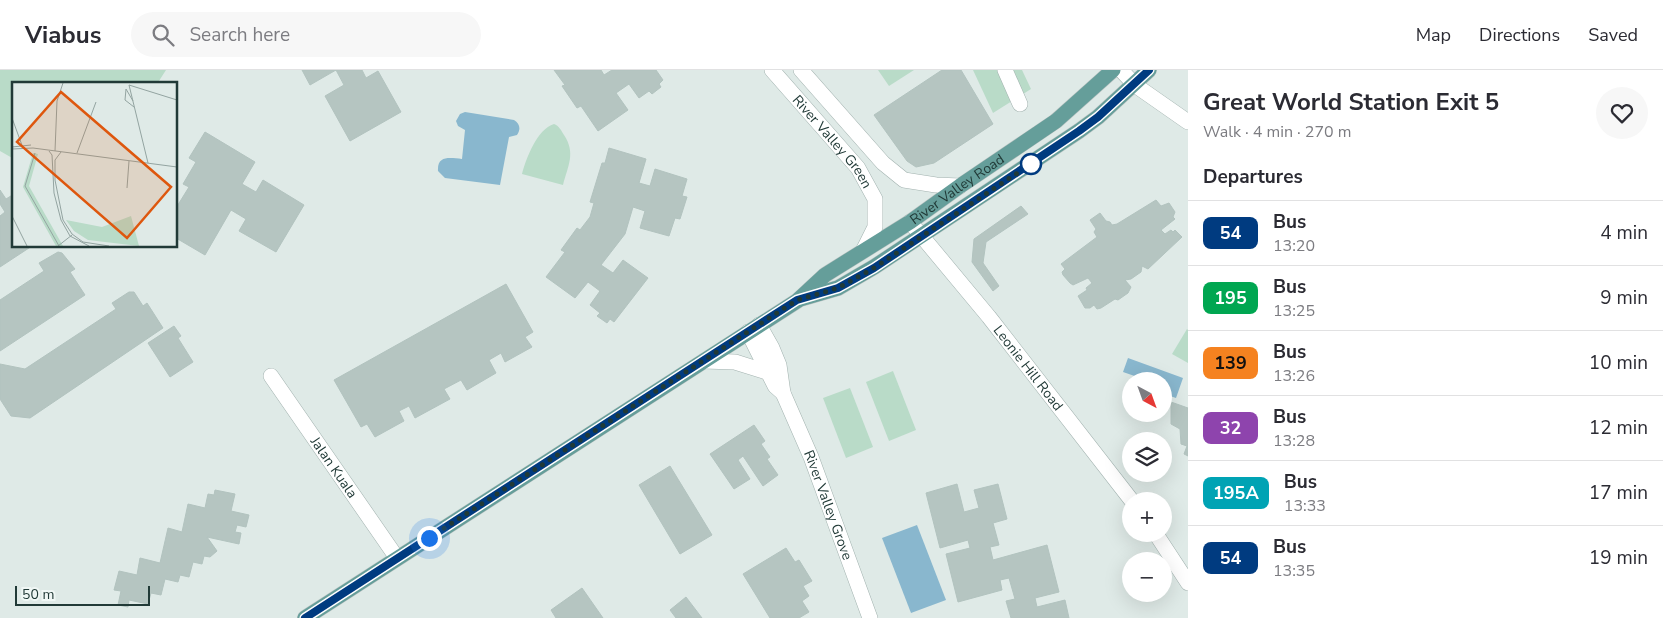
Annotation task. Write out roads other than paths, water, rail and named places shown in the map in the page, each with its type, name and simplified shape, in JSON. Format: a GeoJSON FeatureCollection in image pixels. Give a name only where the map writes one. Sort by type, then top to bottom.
{"type":"FeatureCollection","features":[{"type":"Feature","properties":{"kind":"main road","name":"River Valley Road"},"geometry":{"type":"LineString","coordinates":[[305,618],[797,300],[825,275],[910,222],[1056,121],[1113,70]]}},
{"type":"Feature","properties":{"kind":"main road","name":"River Valley Road"},"geometry":{"type":"LineString","coordinates":[[797,300],[838,288],[874,268],[1079,131],[1135,85],[1149,70]]}},
{"type":"Feature","properties":{"kind":"street","name":"River Valley Green"},"geometry":{"type":"LineString","coordinates":[[772,70],[858,168],[875,199],[875,227],[864,249]]}},
{"type":"Feature","properties":{"kind":"street","name":"River Valley Green"},"geometry":{"type":"LineString","coordinates":[[801,70],[883,163],[904,180],[936,185],[960,186]]}},
{"type":"Feature","properties":{"kind":"street"},"geometry":{"type":"LineString","coordinates":[[1005,70],[1020,104]]}},
{"type":"Feature","properties":{"kind":"street"},"geometry":{"type":"LineString","coordinates":[[1121,70],[1135,85],[1188,122]]}},
{"type":"Feature","properties":{"kind":"street","name":"Leonie Hill Road"},"geometry":{"type":"LineString","coordinates":[[910,222],[923,235],[1125,492]]}},
{"type":"Feature","properties":{"kind":"street","name":"River Valley Grove"},"geometry":{"type":"LineString","coordinates":[[753,328],[768,372],[775,386],[783,393]]}},
{"type":"Feature","properties":{"kind":"street","name":"River Valley Grove"},"geometry":{"type":"LineString","coordinates":[[753,328],[772,348],[779,365],[783,393],[811,457],[870,618]]}},
{"type":"Feature","properties":{"kind":"street"},"geometry":{"type":"LineString","coordinates":[[704,361],[735,362],[768,372]]}},
{"type":"Feature","properties":{"kind":"street","name":"Jalan Kuala"},"geometry":{"type":"LineString","coordinates":[[271,376],[398,558]]}},
{"type":"Feature","properties":{"kind":"street"},"geometry":{"type":"LineString","coordinates":[[1161,542],[1188,583]]}},
{"type":"Feature","properties":{"kind":"water"},"geometry":{"type":"Polygon","coordinates":[[[465,112],[514,120],[519,125],[517,135],[509,137],[500,185],[445,178],[438,171],[438,166],[442,160],[449,158],[462,159],[465,130],[458,126],[456,121],[460,114],[465,112]]]}},
{"type":"Feature","properties":{"kind":"water"},"geometry":{"type":"Polygon","coordinates":[[[1128,358],[1166,372],[1123,372],[1128,358]]]}},
{"type":"Feature","properties":{"kind":"water"},"geometry":{"type":"Polygon","coordinates":[[[1172,374],[1183,378],[1176,398],[1172,397],[1172,374]]]}},
{"type":"Feature","properties":{"kind":"water"},"geometry":{"type":"Polygon","coordinates":[[[917,525],[946,600],[911,613],[882,538],[917,525]]]}}]}
